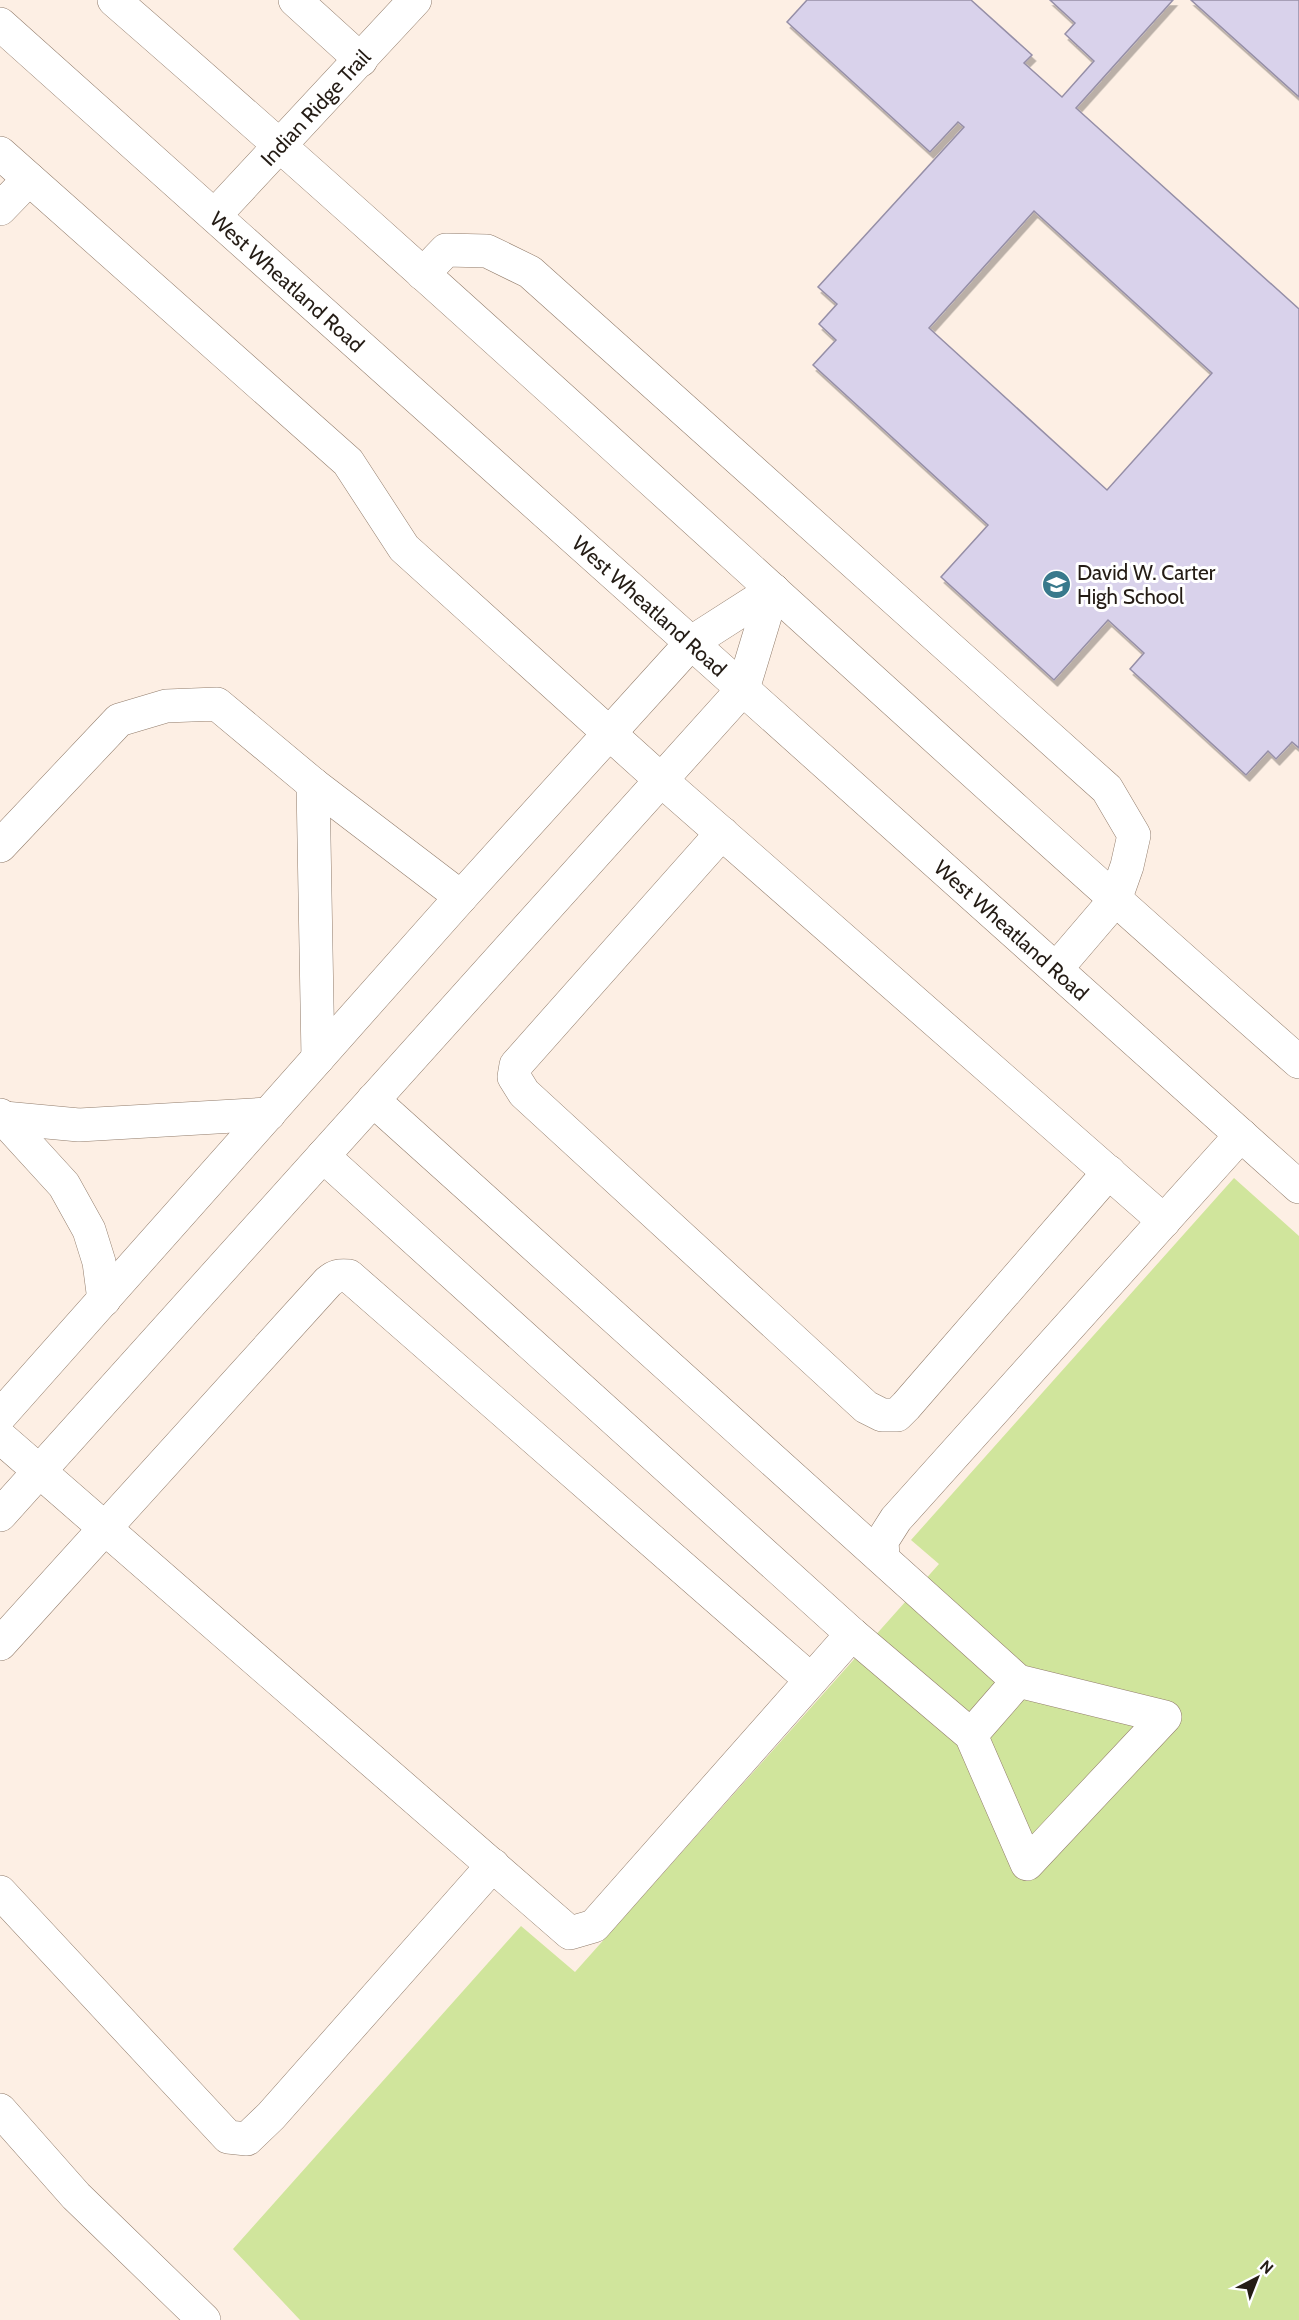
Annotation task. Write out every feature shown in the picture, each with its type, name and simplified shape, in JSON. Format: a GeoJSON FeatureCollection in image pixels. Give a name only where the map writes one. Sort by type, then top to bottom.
{"type":"FeatureCollection","features":[{"type":"Feature","properties":{"kind":"main road"},"geometry":{"type":"LineString","coordinates":[[114,0],[280,145],[1114,900],[1299,1062]]}},
{"type":"Feature","properties":{"kind":"main road"},"geometry":{"type":"LineString","coordinates":[[295,0],[361,60]]}},
{"type":"Feature","properties":{"kind":"main road","name":"Indian Ridge Trail"},"geometry":{"type":"LineString","coordinates":[[215,215],[415,0]]}},
{"type":"Feature","properties":{"kind":"main road","name":"West Wheatland Road"},"geometry":{"type":"LineString","coordinates":[[0,24],[1299,1187]]}},
{"type":"Feature","properties":{"kind":"main road"},"geometry":{"type":"LineString","coordinates":[[0,153],[348,462],[404,548],[609,734],[1164,1221]]}},
{"type":"Feature","properties":{"kind":"main road"},"geometry":{"type":"LineString","coordinates":[[0,209],[29,179]]}},
{"type":"Feature","properties":{"kind":"main road"},"geometry":{"type":"LineString","coordinates":[[423,274],[446,250],[487,250],[530,272],[1107,789],[1134,835],[1127,866],[1114,900],[1056,969]]}},
{"type":"Feature","properties":{"kind":"main road"},"geometry":{"type":"LineString","coordinates":[[0,1416],[461,897],[692,642],[772,591]]}},
{"type":"Feature","properties":{"kind":"main road"},"geometry":{"type":"LineString","coordinates":[[0,1515],[743,689],[772,591]]}},
{"type":"Feature","properties":{"kind":"main road"},"geometry":{"type":"LineString","coordinates":[[0,846],[119,720],[166,706],[217,704],[313,784],[461,897]]}},
{"type":"Feature","properties":{"kind":"main road"},"geometry":{"type":"LineString","coordinates":[[313,784],[318,1058]]}},
{"type":"Feature","properties":{"kind":"main road"},"geometry":{"type":"LineString","coordinates":[[722,834],[516,1065],[514,1077],[525,1093],[866,1407],[882,1415],[897,1414],[906,1406],[1109,1172]]}},
{"type":"Feature","properties":{"kind":"main road"},"geometry":{"type":"LineString","coordinates":[[323,1156],[852,1634],[971,1735],[1027,1864],[1165,1717],[1018,1681],[373,1100]]}},
{"type":"Feature","properties":{"kind":"main road"},"geometry":{"type":"LineString","coordinates":[[2,1116],[79,1125],[269,1114]]}},
{"type":"Feature","properties":{"kind":"main road"},"geometry":{"type":"LineString","coordinates":[[2,1116],[64,1185],[89,1230],[99,1262],[104,1300]]}},
{"type":"Feature","properties":{"kind":"main road"},"geometry":{"type":"LineString","coordinates":[[883,1557],[882,1541],[896,1519],[1241,1135]]}},
{"type":"Feature","properties":{"kind":"main road"},"geometry":{"type":"LineString","coordinates":[[0,1644],[328,1282],[334,1276],[348,1276],[811,1680]]}},
{"type":"Feature","properties":{"kind":"main road"},"geometry":{"type":"LineString","coordinates":[[0,1437],[570,1933],[594,1926],[852,1634]]}},
{"type":"Feature","properties":{"kind":"main road"},"geometry":{"type":"LineString","coordinates":[[971,1735],[1018,1681]]}},
{"type":"Feature","properties":{"kind":"main road"},"geometry":{"type":"LineString","coordinates":[[0,1892],[228,2137],[247,2139],[271,2116],[493,1865]]}},
{"type":"Feature","properties":{"kind":"main road"},"geometry":{"type":"LineString","coordinates":[[0,2110],[76,2196],[204,2320]]}},
{"type":"Feature","properties":{"kind":"green space"},"geometry":{"type":"Polygon","coordinates":[[[1234,1178],[1299,1236],[1299,2320],[300,2320],[233,2249],[521,1926],[575,1972],[939,1564],[911,1540],[1234,1178]]]}},
{"type":"Feature","properties":{"kind":"building"},"geometry":{"type":"Polygon","coordinates":[[[807,0],[971,0],[1032,55],[1024,63],[1062,97],[1094,61],[1065,34],[1075,23],[1050,0],[1173,0],[1076,108],[1299,309],[1299,748],[1292,742],[1276,759],[1268,751],[1246,775],[1130,669],[1144,653],[1108,620],[1054,680],[941,577],[988,525],[813,365],[836,340],[819,324],[837,304],[818,287],[964,127],[958,122],[930,152],[787,22],[807,0]],[[1034,211],[929,328],[1107,490],[1212,373],[1034,211]]]}},
{"type":"Feature","properties":{"kind":"building"},"geometry":{"type":"Polygon","coordinates":[[[1191,0],[1299,0],[1299,97],[1191,0]]]}},
{"type":"Feature","properties":{"kind":"place","name":"David W. Carter High School"},"geometry":{"type":"Point","coordinates":[1056,584]}}]}
